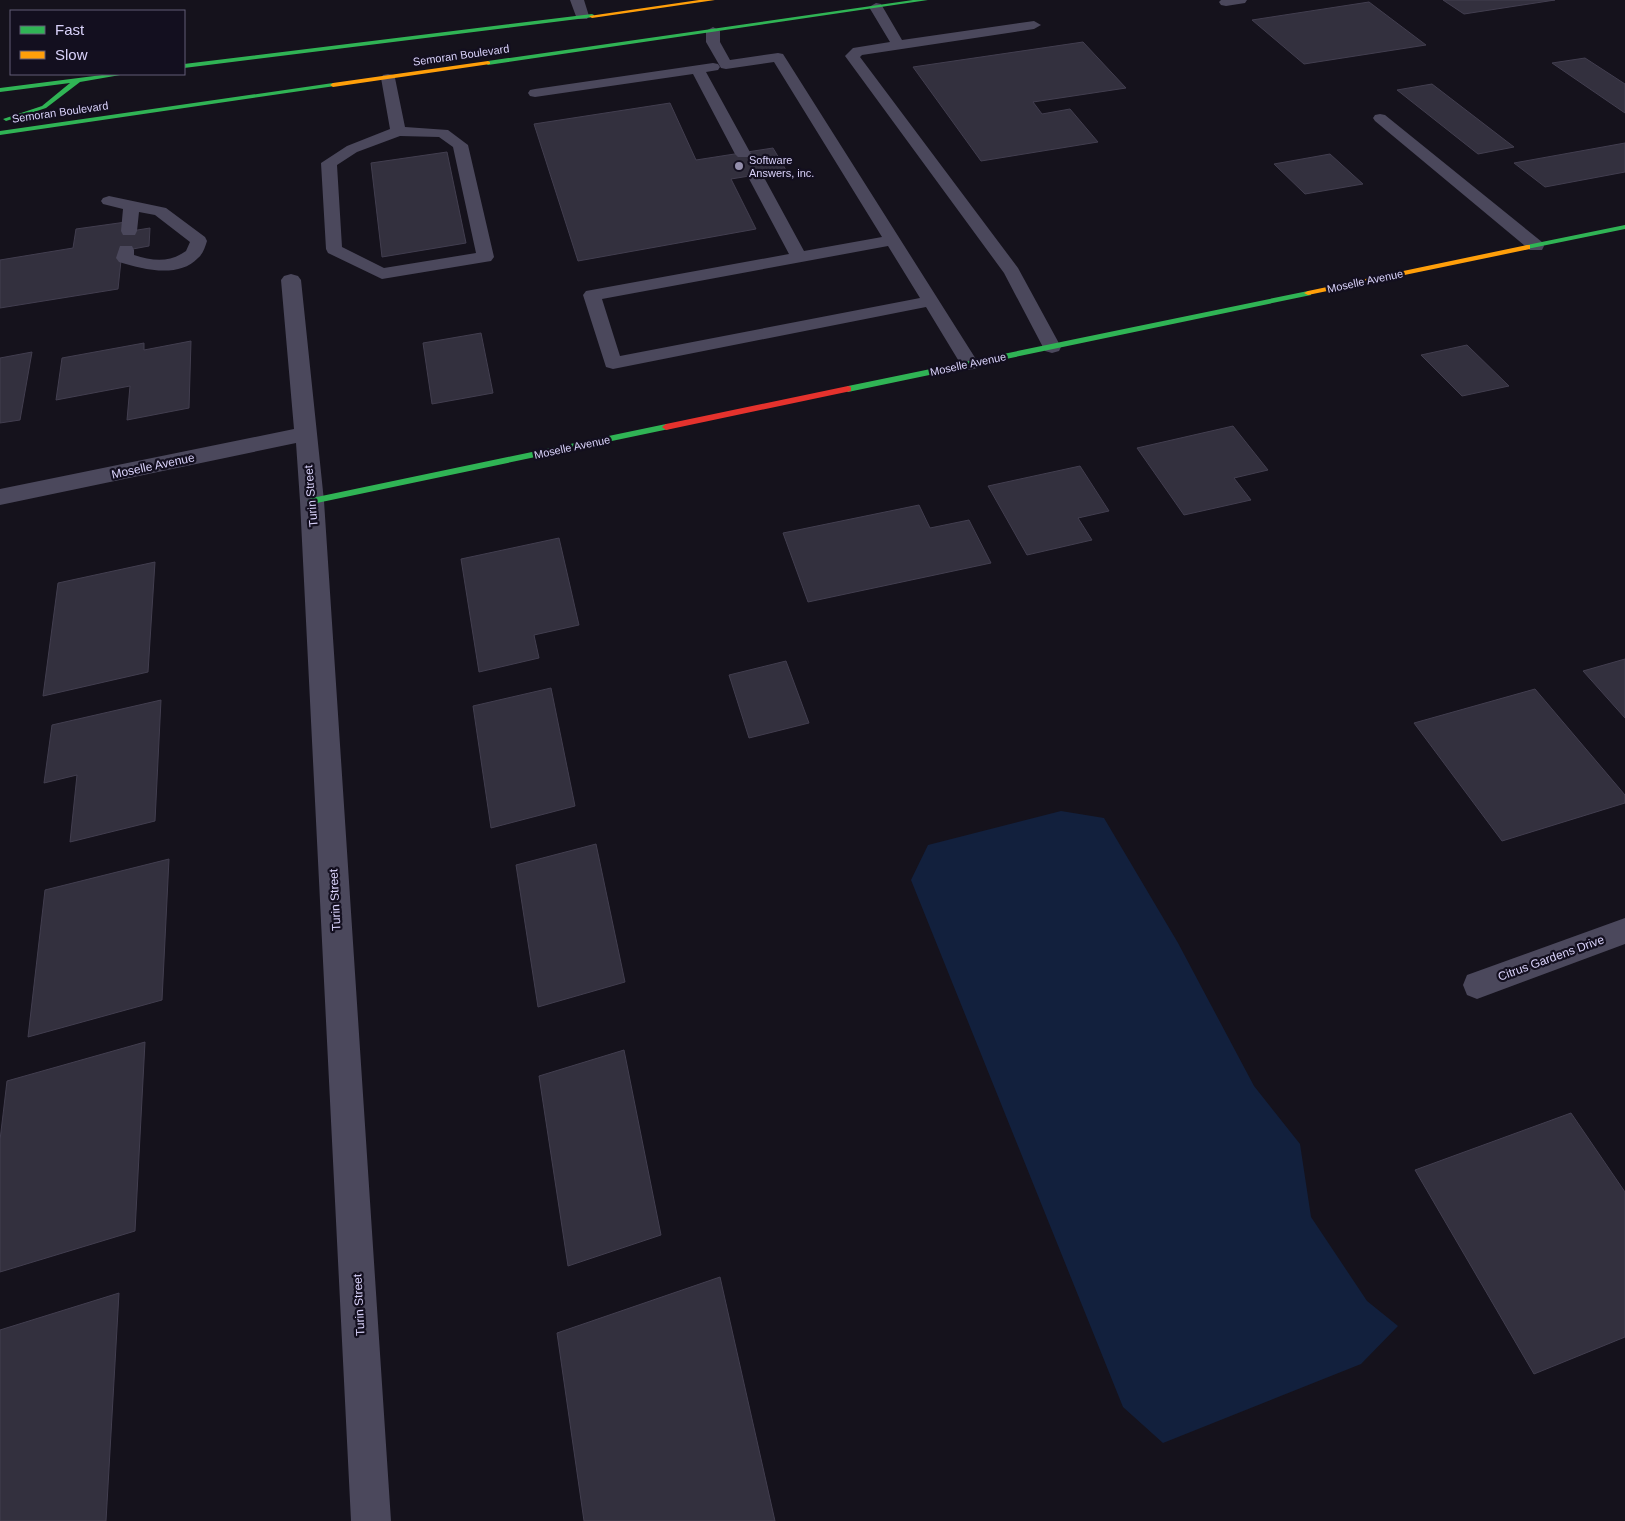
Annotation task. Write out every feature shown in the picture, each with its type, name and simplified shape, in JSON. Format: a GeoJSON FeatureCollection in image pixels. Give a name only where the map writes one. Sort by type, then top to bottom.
{"type":"FeatureCollection","features":[{"type":"Feature","properties":{"kind":"main road","name":"Semoran Boulevard"},"geometry":{"type":"LineString","coordinates":[[185,66],[485,30],[712,0]]}},
{"type":"Feature","properties":{"kind":"main road"},"geometry":{"type":"LineString","coordinates":[[876,7],[893,0]]}},
{"type":"Feature","properties":{"kind":"main road","name":"Semoran Boulevard"},"geometry":{"type":"LineString","coordinates":[[0,133],[925,0]]}},
{"type":"Feature","properties":{"kind":"main road"},"geometry":{"type":"LineString","coordinates":[[410,50],[485,30]]}},
{"type":"Feature","properties":{"kind":"main road"},"geometry":{"type":"LineString","coordinates":[[0,90],[114,75]]}},
{"type":"Feature","properties":{"kind":"main road"},"geometry":{"type":"LineString","coordinates":[[0,120],[44,107],[80,79]]}},
{"type":"Feature","properties":{"kind":"main road"},"geometry":{"type":"LineString","coordinates":[[117,116],[173,96]]}},
{"type":"Feature","properties":{"kind":"main road","name":"Moselle Avenue"},"geometry":{"type":"LineString","coordinates":[[312,501],[1625,227]]}},
{"type":"Feature","properties":{"kind":"street","name":"Turin Street"},"geometry":{"type":"LineString","coordinates":[[292,280],[312,501],[371,1521]]}},
{"type":"Feature","properties":{"kind":"street","name":"Moselle Avenue"},"geometry":{"type":"LineString","coordinates":[[0,497],[305,434]]}},
{"type":"Feature","properties":{"kind":"lane"},"geometry":{"type":"LineString","coordinates":[[577,0],[582,16]]}},
{"type":"Feature","properties":{"kind":"lane"},"geometry":{"type":"LineString","coordinates":[[1226,2],[1240,0]]}},
{"type":"Feature","properties":{"kind":"lane"},"geometry":{"type":"LineString","coordinates":[[876,7],[899,46]]}},
{"type":"Feature","properties":{"kind":"lane"},"geometry":{"type":"LineString","coordinates":[[1034,25],[858,51],[852,56],[1012,272],[1052,347]]}},
{"type":"Feature","properties":{"kind":"lane"},"geometry":{"type":"LineString","coordinates":[[713,31],[713,42],[726,65]]}},
{"type":"Feature","properties":{"kind":"lane"},"geometry":{"type":"LineString","coordinates":[[535,93],[778,57],[970,364]]}},
{"type":"Feature","properties":{"kind":"lane"},"geometry":{"type":"LineString","coordinates":[[697,69],[742,154]]}},
{"type":"Feature","properties":{"kind":"lane"},"geometry":{"type":"LineString","coordinates":[[388,78],[398,130]]}},
{"type":"Feature","properties":{"kind":"lane"},"geometry":{"type":"LineString","coordinates":[[1380,118],[1536,246]]}},
{"type":"Feature","properties":{"kind":"lane"},"geometry":{"type":"LineString","coordinates":[[398,130],[443,133],[460,145],[485,257],[382,274],[334,249],[329,163],[352,149],[398,130]]}},
{"type":"Feature","properties":{"kind":"lane"},"geometry":{"type":"LineString","coordinates":[[755,175],[799,257]]}},
{"type":"Feature","properties":{"kind":"lane"},"geometry":{"type":"LineString","coordinates":[[109,201],[160,211],[199,241],[193,254],[174,265],[147,265],[125,258],[126,250]]}},
{"type":"Feature","properties":{"kind":"lane"},"geometry":{"type":"LineString","coordinates":[[129,231],[132,206]]}},
{"type":"Feature","properties":{"kind":"lane"},"geometry":{"type":"LineString","coordinates":[[892,240],[592,295],[613,363],[930,301]]}},
{"type":"Feature","properties":{"kind":"lane","name":"Citrus Gardens Drive"},"geometry":{"type":"LineString","coordinates":[[1476,985],[1625,931]]}},
{"type":"Feature","properties":{"kind":"water"},"geometry":{"type":"Polygon","coordinates":[[[1061,811],[1104,818],[1178,943],[1254,1086],[1300,1144],[1311,1217],[1367,1301],[1398,1326],[1361,1364],[1163,1443],[1123,1407],[911,880],[928,845],[1061,811]]]}},
{"type":"Feature","properties":{"kind":"building"},"geometry":{"type":"Polygon","coordinates":[[[1443,0],[1555,0],[1464,14],[1443,0]]]}},
{"type":"Feature","properties":{"kind":"building"},"geometry":{"type":"Polygon","coordinates":[[[1369,2],[1426,45],[1304,64],[1252,20],[1369,2]]]}},
{"type":"Feature","properties":{"kind":"building"},"geometry":{"type":"Polygon","coordinates":[[[1083,42],[1126,88],[1033,102],[1042,114],[1070,109],[1098,142],[981,161],[913,67],[1083,42]]]}},
{"type":"Feature","properties":{"kind":"building"},"geometry":{"type":"Polygon","coordinates":[[[1585,58],[1625,84],[1625,113],[1552,63],[1585,58]]]}},
{"type":"Feature","properties":{"kind":"building"},"geometry":{"type":"Polygon","coordinates":[[[1432,84],[1514,147],[1478,154],[1397,90],[1432,84]]]}},
{"type":"Feature","properties":{"kind":"building"},"geometry":{"type":"Polygon","coordinates":[[[670,103],[696,160],[773,148],[786,170],[731,179],[756,229],[578,261],[534,124],[670,103]]]}},
{"type":"Feature","properties":{"kind":"building"},"geometry":{"type":"Polygon","coordinates":[[[1625,143],[1625,172],[1545,187],[1514,163],[1625,143]]]}},
{"type":"Feature","properties":{"kind":"building"},"geometry":{"type":"Polygon","coordinates":[[[447,152],[466,243],[382,257],[371,163],[447,152]]]}},
{"type":"Feature","properties":{"kind":"building"},"geometry":{"type":"Polygon","coordinates":[[[1330,154],[1363,184],[1305,194],[1274,164],[1330,154]]]}},
{"type":"Feature","properties":{"kind":"building"},"geometry":{"type":"Polygon","coordinates":[[[126,222],[125,232],[150,228],[149,246],[122,251],[118,289],[0,308],[0,260],[73,248],[76,229],[126,222]]]}},
{"type":"Feature","properties":{"kind":"building"},"geometry":{"type":"Polygon","coordinates":[[[481,333],[493,393],[432,404],[423,343],[481,333]]]}},
{"type":"Feature","properties":{"kind":"building"},"geometry":{"type":"Polygon","coordinates":[[[191,341],[189,408],[127,420],[130,386],[56,400],[62,358],[144,343],[144,350],[191,341]]]}},
{"type":"Feature","properties":{"kind":"building"},"geometry":{"type":"Polygon","coordinates":[[[1467,345],[1509,386],[1462,396],[1421,355],[1467,345]]]}},
{"type":"Feature","properties":{"kind":"building"},"geometry":{"type":"Polygon","coordinates":[[[32,352],[20,420],[0,423],[0,358],[32,352]]]}},
{"type":"Feature","properties":{"kind":"building"},"geometry":{"type":"Polygon","coordinates":[[[1233,426],[1268,470],[1234,478],[1251,500],[1184,515],[1137,448],[1233,426]]]}},
{"type":"Feature","properties":{"kind":"building"},"geometry":{"type":"Polygon","coordinates":[[[1080,466],[1109,511],[1078,518],[1092,540],[1027,555],[988,486],[1080,466]]]}},
{"type":"Feature","properties":{"kind":"building"},"geometry":{"type":"Polygon","coordinates":[[[919,505],[930,528],[969,520],[991,563],[808,602],[783,533],[919,505]]]}},
{"type":"Feature","properties":{"kind":"building"},"geometry":{"type":"Polygon","coordinates":[[[559,538],[579,625],[534,635],[539,658],[479,672],[461,559],[559,538]]]}},
{"type":"Feature","properties":{"kind":"building"},"geometry":{"type":"Polygon","coordinates":[[[155,562],[148,672],[43,696],[58,583],[155,562]]]}},
{"type":"Feature","properties":{"kind":"building"},"geometry":{"type":"Polygon","coordinates":[[[1625,659],[1625,718],[1583,671],[1625,659]]]}},
{"type":"Feature","properties":{"kind":"building"},"geometry":{"type":"Polygon","coordinates":[[[786,661],[809,723],[749,738],[729,675],[786,661]]]}},
{"type":"Feature","properties":{"kind":"building"},"geometry":{"type":"Polygon","coordinates":[[[551,688],[575,806],[491,828],[473,706],[551,688]]]}},
{"type":"Feature","properties":{"kind":"building"},"geometry":{"type":"Polygon","coordinates":[[[1535,689],[1625,795],[1625,803],[1502,841],[1414,723],[1535,689]]]}},
{"type":"Feature","properties":{"kind":"building"},"geometry":{"type":"Polygon","coordinates":[[[161,700],[155,821],[70,842],[77,775],[44,783],[52,725],[161,700]]]}},
{"type":"Feature","properties":{"kind":"building"},"geometry":{"type":"Polygon","coordinates":[[[596,844],[625,982],[538,1007],[516,865],[596,844]]]}},
{"type":"Feature","properties":{"kind":"building"},"geometry":{"type":"Polygon","coordinates":[[[169,859],[162,1000],[28,1037],[45,890],[169,859]]]}},
{"type":"Feature","properties":{"kind":"building"},"geometry":{"type":"Polygon","coordinates":[[[145,1042],[135,1231],[0,1272],[0,1140],[7,1081],[145,1042]]]}},
{"type":"Feature","properties":{"kind":"building"},"geometry":{"type":"Polygon","coordinates":[[[624,1050],[661,1235],[568,1266],[539,1076],[624,1050]]]}},
{"type":"Feature","properties":{"kind":"building"},"geometry":{"type":"Polygon","coordinates":[[[1571,1113],[1625,1192],[1625,1337],[1534,1374],[1415,1170],[1571,1113]]]}},
{"type":"Feature","properties":{"kind":"building"},"geometry":{"type":"Polygon","coordinates":[[[720,1277],[775,1521],[584,1521],[557,1333],[720,1277]]]}},
{"type":"Feature","properties":{"kind":"building"},"geometry":{"type":"Polygon","coordinates":[[[119,1293],[106,1521],[0,1521],[0,1330],[119,1293]]]}},
{"type":"Feature","properties":{"kind":"traffic: fast"},"geometry":{"type":"LineString","coordinates":[[488,63],[925,0]]}},
{"type":"Feature","properties":{"kind":"traffic: fast"},"geometry":{"type":"LineString","coordinates":[[185,66],[592,16]]}},
{"type":"Feature","properties":{"kind":"traffic: fast"},"geometry":{"type":"LineString","coordinates":[[0,90],[115,75]]}},
{"type":"Feature","properties":{"kind":"traffic: fast"},"geometry":{"type":"LineString","coordinates":[[6,119],[44,107],[79,79]]}},
{"type":"Feature","properties":{"kind":"traffic: fast"},"geometry":{"type":"LineString","coordinates":[[0,133],[333,85]]}},
{"type":"Feature","properties":{"kind":"traffic: fast"},"geometry":{"type":"LineString","coordinates":[[1527,247],[1625,227]]}},
{"type":"Feature","properties":{"kind":"traffic: fast"},"geometry":{"type":"LineString","coordinates":[[848,389],[1308,293]]}},
{"type":"Feature","properties":{"kind":"traffic: fast"},"geometry":{"type":"LineString","coordinates":[[312,501],[666,427]]}},
{"type":"Feature","properties":{"kind":"traffic: slow"},"geometry":{"type":"LineString","coordinates":[[592,16],[712,0]]}},
{"type":"Feature","properties":{"kind":"traffic: slow"},"geometry":{"type":"LineString","coordinates":[[333,85],[488,63]]}},
{"type":"Feature","properties":{"kind":"traffic: slow"},"geometry":{"type":"LineString","coordinates":[[1308,293],[1527,247]]}},
{"type":"Feature","properties":{"kind":"traffic: jam"},"geometry":{"type":"LineString","coordinates":[[666,427],[848,389]]}},
{"type":"Feature","properties":{"kind":"place","name":"Software Answers, inc."},"geometry":{"type":"Point","coordinates":[739,166]}}]}
